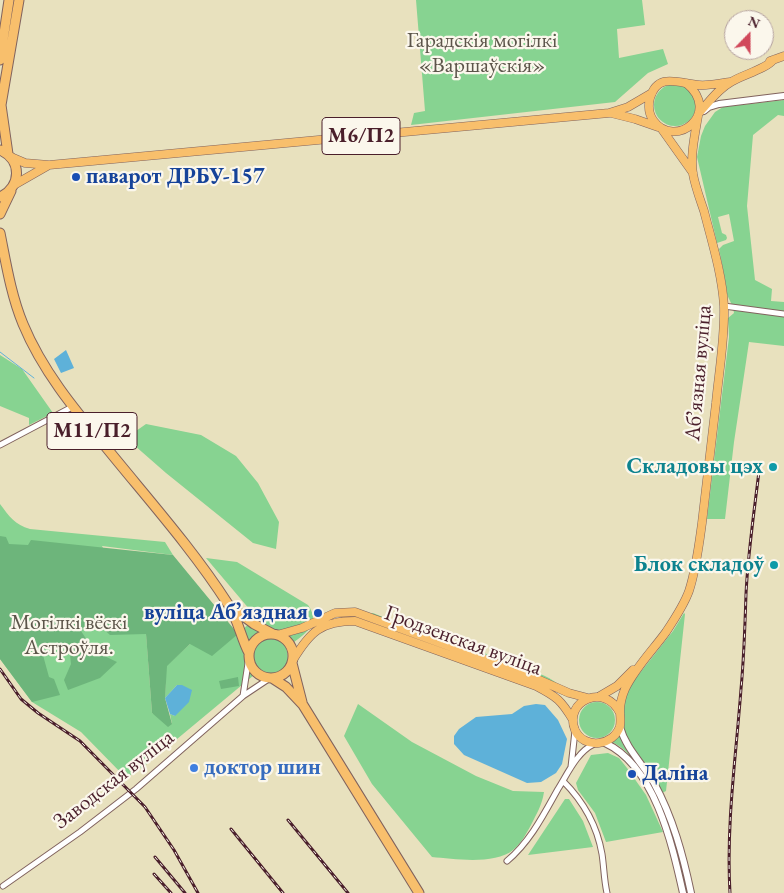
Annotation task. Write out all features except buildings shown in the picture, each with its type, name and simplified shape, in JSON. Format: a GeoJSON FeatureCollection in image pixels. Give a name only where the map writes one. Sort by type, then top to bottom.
{"type":"FeatureCollection","features":[{"type":"Feature","properties":{"kind":"highway"},"geometry":{"type":"LineString","coordinates":[[0,214],[17,177],[17,169],[7,154],[1,105],[9,0]]}},
{"type":"Feature","properties":{"kind":"highway"},"geometry":{"type":"LineString","coordinates":[[0,60],[18,0]]}},
{"type":"Feature","properties":{"kind":"highway"},"geometry":{"type":"LineString","coordinates":[[0,197],[13,187]]}},
{"type":"Feature","properties":{"kind":"highway","name":"М11/П2"},"geometry":{"type":"LineString","coordinates":[[0,232],[13,298],[23,326],[42,361],[72,407],[193,555],[230,606],[249,655],[250,665],[255,672],[271,678],[286,687],[303,704],[419,893]]}},
{"type":"Feature","properties":{"kind":"highway","name":"М11/П2"},"geometry":{"type":"LineString","coordinates":[[230,606],[254,624],[287,640],[293,655],[292,662],[303,704]]}},
{"type":"Feature","properties":{"kind":"highway"},"geometry":{"type":"LineString","coordinates":[[249,655],[252,645],[257,639],[264,635],[275,634]]}},
{"type":"Feature","properties":{"kind":"highway"},"geometry":{"type":"LineString","coordinates":[[271,678],[284,674],[292,662]]}},
{"type":"Feature","properties":{"kind":"main road","name":"М6/П2"},"geometry":{"type":"LineString","coordinates":[[609,112],[635,118],[674,132],[680,131],[692,125],[718,92],[730,82],[761,68],[767,61],[784,56]]}},
{"type":"Feature","properties":{"kind":"main road","name":"М6/П2"},"geometry":{"type":"LineString","coordinates":[[7,154],[25,163],[49,165],[609,112],[628,107],[652,93],[663,82],[679,80],[686,83],[707,85],[730,82]]}},
{"type":"Feature","properties":{"kind":"main road"},"geometry":{"type":"LineString","coordinates":[[686,83],[697,93],[700,106],[699,114]]}},
{"type":"Feature","properties":{"kind":"main road"},"geometry":{"type":"LineString","coordinates":[[652,93],[649,101],[651,116],[661,128]]}},
{"type":"Feature","properties":{"kind":"main road","name":"Абʼязная вуліца"},"geometry":{"type":"LineString","coordinates":[[620,727],[621,698],[626,687],[667,630],[688,593],[702,522],[723,340],[724,306],[720,278],[693,173],[693,147],[699,114]]}},
{"type":"Feature","properties":{"kind":"main road","name":"Абʼязная вуліца"},"geometry":{"type":"LineString","coordinates":[[661,128],[693,173]]}},
{"type":"Feature","properties":{"kind":"main road","name":"М6/П2"},"geometry":{"type":"LineString","coordinates":[[13,187],[49,165]]}},
{"type":"Feature","properties":{"kind":"main road","name":"Гродзенская вуліца"},"geometry":{"type":"LineString","coordinates":[[275,634],[302,628],[335,613],[354,612],[528,675],[569,693],[588,698]]}},
{"type":"Feature","properties":{"kind":"main road","name":"Гродзенская вуліца"},"geometry":{"type":"LineString","coordinates":[[292,662],[307,638],[329,624],[340,621],[365,623],[536,686],[559,700],[573,720]]}},
{"type":"Feature","properties":{"kind":"main road","name":"Абʼязная вуліца"},"geometry":{"type":"LineString","coordinates":[[588,698],[600,696],[617,686],[647,656]]}},
{"type":"Feature","properties":{"kind":"main road"},"geometry":{"type":"LineString","coordinates":[[600,696],[612,702],[620,713]]}},
{"type":"Feature","properties":{"kind":"main road"},"geometry":{"type":"LineString","coordinates":[[588,698],[580,703],[575,711],[573,720],[575,730],[580,737],[586,742],[594,744],[605,743],[614,737],[620,727]]}},
{"type":"Feature","properties":{"kind":"street"},"geometry":{"type":"LineString","coordinates":[[718,92],[718,96],[722,99],[739,102]]}},
{"type":"Feature","properties":{"kind":"street"},"geometry":{"type":"LineString","coordinates":[[699,114],[709,106],[784,96]]}},
{"type":"Feature","properties":{"kind":"street"},"geometry":{"type":"LineString","coordinates":[[724,306],[784,314]]}},
{"type":"Feature","properties":{"kind":"street"},"geometry":{"type":"LineString","coordinates":[[0,445],[72,407]]}},
{"type":"Feature","properties":{"kind":"street"},"geometry":{"type":"LineString","coordinates":[[243,696],[249,655]]}},
{"type":"Feature","properties":{"kind":"street","name":"Заводская вуліца"},"geometry":{"type":"LineString","coordinates":[[3,886],[80,832],[136,789],[243,696],[271,678]]}},
{"type":"Feature","properties":{"kind":"street","name":"Абʼязная вуліца"},"geometry":{"type":"LineString","coordinates":[[620,727],[628,747],[653,781],[665,807],[682,850],[691,893]]}},
{"type":"Feature","properties":{"kind":"street"},"geometry":{"type":"LineString","coordinates":[[571,768],[575,730]]}},
{"type":"Feature","properties":{"kind":"street"},"geometry":{"type":"LineString","coordinates":[[605,743],[625,755],[640,774],[654,800],[673,846],[683,893]]}},
{"type":"Feature","properties":{"kind":"street"},"geometry":{"type":"LineString","coordinates":[[507,862],[522,847],[585,748],[594,744]]}},
{"type":"Feature","properties":{"kind":"street"},"geometry":{"type":"LineString","coordinates":[[563,781],[594,825],[601,850],[607,893]]}},
{"type":"Feature","properties":{"kind":"green space","name":"Гарадскія могілкі «Варшаўскія»"},"geometry":{"type":"Polygon","coordinates":[[[416,0],[642,0],[645,25],[617,29],[619,58],[663,49],[668,64],[648,73],[615,102],[411,125],[414,113],[425,111],[416,0]]]}},
{"type":"Feature","properties":{"kind":"green space"},"geometry":{"type":"Polygon","coordinates":[[[675,84],[690,90],[696,105],[690,120],[675,126],[660,120],[654,105],[660,90],[675,84]]]}},
{"type":"Feature","properties":{"kind":"green space"},"geometry":{"type":"Polygon","coordinates":[[[784,100],[784,116],[778,115],[753,135],[747,206],[755,280],[772,289],[771,301],[784,302],[784,346],[749,342],[725,519],[707,519],[729,337],[728,318],[734,313],[727,294],[719,249],[723,245],[734,241],[729,214],[718,217],[722,233],[727,238],[717,243],[697,157],[705,126],[715,112],[723,107],[784,100]]]}},
{"type":"Feature","properties":{"kind":"green space"},"geometry":{"type":"Polygon","coordinates":[[[0,355],[22,369],[53,413],[29,425],[29,418],[0,406],[0,355]]]}},
{"type":"Feature","properties":{"kind":"green space"},"geometry":{"type":"Polygon","coordinates":[[[146,424],[201,435],[236,456],[258,483],[279,522],[276,549],[253,543],[126,438],[146,424]]]}},
{"type":"Feature","properties":{"kind":"green space","name":"Могілкі вёскі Астроўля."},"geometry":{"type":"Polygon","coordinates":[[[0,504],[16,522],[30,529],[165,542],[173,555],[102,546],[146,633],[152,713],[172,724],[170,714],[175,716],[177,685],[165,698],[166,666],[190,644],[238,634],[256,617],[206,558],[237,562],[308,605],[312,612],[312,625],[304,635],[286,648],[287,661],[286,666],[282,670],[273,674],[260,670],[147,764],[126,778],[81,732],[32,702],[0,659],[0,504]]]}},
{"type":"Feature","properties":{"kind":"green space","name":"Могілкі вёскі Астроўля."},"geometry":{"type":"Polygon","coordinates":[[[0,536],[6,537],[9,544],[28,545],[31,540],[173,555],[238,634],[212,656],[190,644],[167,666],[165,698],[172,724],[168,727],[152,713],[146,634],[110,635],[96,622],[81,631],[94,651],[117,662],[100,678],[68,690],[64,680],[71,664],[69,645],[41,648],[49,677],[54,679],[60,695],[32,702],[0,659],[0,536]]]}},
{"type":"Feature","properties":{"kind":"green space"},"geometry":{"type":"Polygon","coordinates":[[[373,613],[496,657],[549,678],[559,685],[503,661],[429,637],[371,614],[373,613]]]}},
{"type":"Feature","properties":{"kind":"green space"},"geometry":{"type":"Polygon","coordinates":[[[684,613],[666,791],[662,793],[644,762],[629,744],[622,721],[626,697],[632,683],[673,631],[684,613]]]}},
{"type":"Feature","properties":{"kind":"green space"},"geometry":{"type":"Polygon","coordinates":[[[238,677],[239,686],[221,689],[219,681],[238,677]]]}},
{"type":"Feature","properties":{"kind":"green space"},"geometry":{"type":"Polygon","coordinates":[[[597,702],[604,703],[610,707],[614,713],[614,727],[610,733],[604,737],[597,738],[590,737],[584,733],[580,727],[579,720],[580,713],[584,707],[590,703],[597,702]]]}},
{"type":"Feature","properties":{"kind":"green space"},"geometry":{"type":"Polygon","coordinates":[[[358,704],[412,742],[476,776],[513,791],[544,792],[537,813],[518,845],[505,855],[496,858],[463,860],[432,857],[372,784],[344,736],[358,704]]]}},
{"type":"Feature","properties":{"kind":"green space"},"geometry":{"type":"Polygon","coordinates":[[[619,734],[628,751],[651,783],[658,800],[627,753],[611,742],[619,734]]]}},
{"type":"Feature","properties":{"kind":"green space"},"geometry":{"type":"Polygon","coordinates":[[[608,753],[619,758],[631,773],[630,775],[646,795],[663,832],[606,842],[595,813],[578,790],[576,783],[591,755],[608,753]]]}},
{"type":"Feature","properties":{"kind":"green space"},"geometry":{"type":"Polygon","coordinates":[[[565,799],[569,799],[583,821],[593,847],[528,855],[565,799]]]}},
{"type":"Feature","properties":{"kind":"water"},"geometry":{"type":"Polygon","coordinates":[[[66,350],[74,368],[61,373],[54,359],[66,350]]]}},
{"type":"Feature","properties":{"kind":"water"},"geometry":{"type":"Polygon","coordinates":[[[177,685],[182,685],[192,690],[189,702],[175,716],[170,714],[165,698],[177,685]]]}},
{"type":"Feature","properties":{"kind":"water"},"geometry":{"type":"Polygon","coordinates":[[[545,705],[558,720],[567,739],[562,764],[556,773],[541,782],[527,783],[464,755],[454,744],[454,736],[459,729],[476,717],[512,714],[524,706],[545,705]]]}},
{"type":"Feature","properties":{"kind":"waterway"},"geometry":{"type":"LineString","coordinates":[[0,352],[34,378]]}},
{"type":"Feature","properties":{"kind":"railway"},"geometry":{"type":"LineString","coordinates":[[730,893],[730,816],[743,665],[747,578],[760,463]]}},
{"type":"Feature","properties":{"kind":"railway"},"geometry":{"type":"LineString","coordinates":[[0,669],[21,699],[38,713],[80,741],[145,807],[174,850],[198,893]]}},
{"type":"Feature","properties":{"kind":"railway"},"geometry":{"type":"LineString","coordinates":[[288,820],[348,893]]}},
{"type":"Feature","properties":{"kind":"railway"},"geometry":{"type":"LineString","coordinates":[[231,829],[283,893]]}},
{"type":"Feature","properties":{"kind":"railway"},"geometry":{"type":"LineString","coordinates":[[155,857],[185,893]]}},
{"type":"Feature","properties":{"kind":"railway"},"geometry":{"type":"LineString","coordinates":[[154,874],[171,893]]}},
{"type":"Feature","properties":{"kind":"place","name":"паварот ДРБУ-157"},"geometry":{"type":"Point","coordinates":[76,177]}},
{"type":"Feature","properties":{"kind":"place","name":"Складовы цэх"},"geometry":{"type":"Point","coordinates":[773,467]}},
{"type":"Feature","properties":{"kind":"place","name":"Блок складоў"},"geometry":{"type":"Point","coordinates":[774,565]}},
{"type":"Feature","properties":{"kind":"place","name":"вуліца Абʼяздная"},"geometry":{"type":"Point","coordinates":[318,613]}},
{"type":"Feature","properties":{"kind":"place","name":"доктор шин"},"geometry":{"type":"Point","coordinates":[194,768]}},
{"type":"Feature","properties":{"kind":"place","name":"Даліна"},"geometry":{"type":"Point","coordinates":[632,774]}}]}
